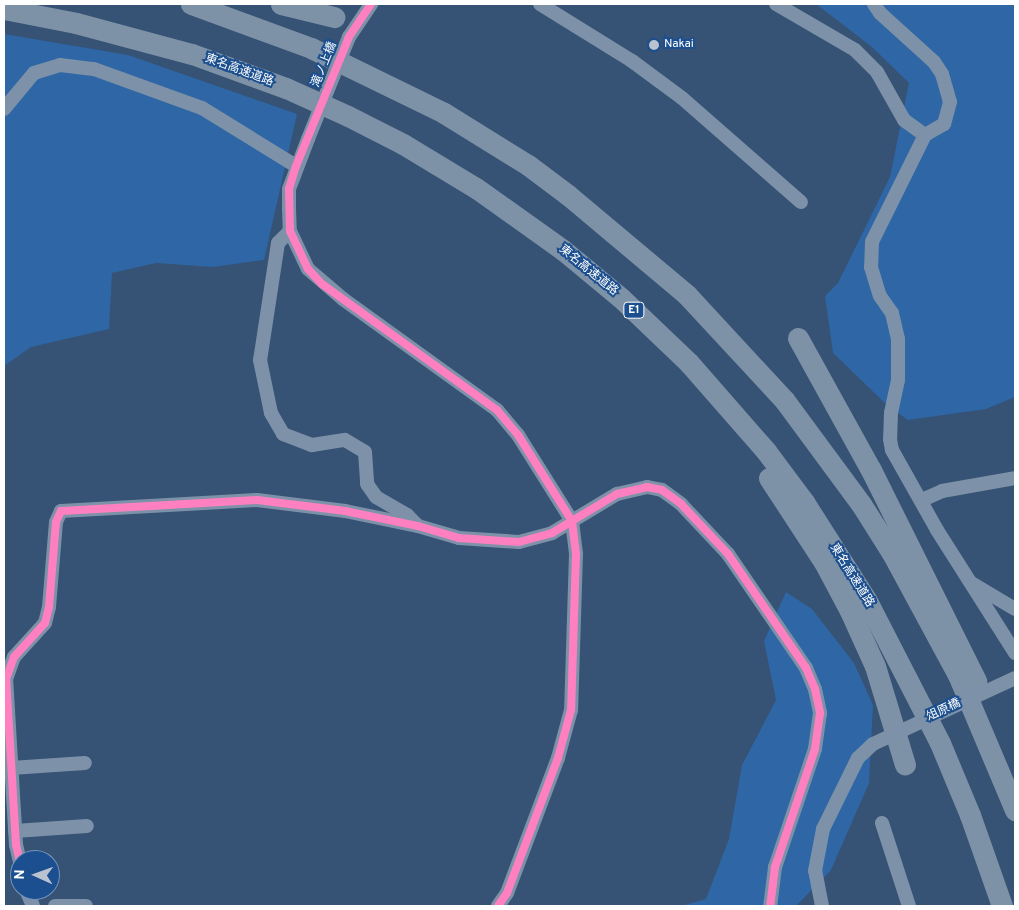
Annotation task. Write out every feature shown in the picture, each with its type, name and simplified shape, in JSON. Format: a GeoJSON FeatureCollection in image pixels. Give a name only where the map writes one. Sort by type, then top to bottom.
{"type":"FeatureCollection","features":[{"type":"Feature","properties":{"kind":"highway"},"geometry":{"type":"LineString","coordinates":[[191,4],[312,48],[444,112],[528,165],[568,195],[686,295],[785,401],[862,504],[892,553],[958,675],[1015,810]]}},
{"type":"Feature","properties":{"kind":"highway"},"geometry":{"type":"LineString","coordinates":[[282,4],[334,17]]}},
{"type":"Feature","properties":{"kind":"highway","name":"東名高速道路"},"geometry":{"type":"LineString","coordinates":[[4,9],[76,23],[157,43],[286,88],[403,144],[504,207],[590,271],[668,342],[727,405],[804,502],[868,601],[904,669],[970,815],[1002,906]]}},
{"type":"Feature","properties":{"kind":"highway"},"geometry":{"type":"LineString","coordinates":[[504,207],[668,360],[730,427],[767,475],[824,562],[850,611],[875,666],[905,765]]}},
{"type":"Feature","properties":{"kind":"highway"},"geometry":{"type":"LineString","coordinates":[[798,338],[871,470],[955,634],[1015,779]]}},
{"type":"Feature","properties":{"kind":"street","name":"滝ノ上橋"},"geometry":{"type":"LineString","coordinates":[[290,231],[289,189],[296,166],[349,37],[371,4]]}},
{"type":"Feature","properties":{"kind":"street"},"geometry":{"type":"LineString","coordinates":[[540,4],[632,61],[682,98],[801,202]]}},
{"type":"Feature","properties":{"kind":"street"},"geometry":{"type":"LineString","coordinates":[[776,4],[855,50],[877,72],[904,120],[925,135]]}},
{"type":"Feature","properties":{"kind":"street"},"geometry":{"type":"LineString","coordinates":[[874,4],[942,74],[948,90],[948,113],[944,124],[925,135],[872,242],[871,267],[880,296],[892,313],[898,339],[898,380],[890,413],[892,450],[922,500],[937,530],[1015,653]]}},
{"type":"Feature","properties":{"kind":"street"},"geometry":{"type":"LineString","coordinates":[[4,109],[34,73],[60,65],[94,69],[202,108],[296,166]]}},
{"type":"Feature","properties":{"kind":"street"},"geometry":{"type":"LineString","coordinates":[[418,526],[406,515],[376,497],[367,484],[364,452],[345,440],[312,445],[283,434],[271,413],[260,360],[278,243],[290,231],[308,269],[322,284],[497,410],[518,435],[572,521],[576,554],[571,710],[558,758],[507,893],[498,906]]}},
{"type":"Feature","properties":{"kind":"street"},"geometry":{"type":"LineString","coordinates":[[922,500],[942,491],[1015,478]]}},
{"type":"Feature","properties":{"kind":"street"},"geometry":{"type":"LineString","coordinates":[[18,850],[15,830],[6,679],[14,657],[44,623],[49,607],[56,522],[61,511],[257,500],[345,511],[418,526],[459,538],[519,542],[552,533],[617,494],[647,487],[662,490],[681,504],[728,554],[806,668],[816,689],[820,713],[815,749],[775,867],[770,906]]}},
{"type":"Feature","properties":{"kind":"street"},"geometry":{"type":"LineString","coordinates":[[972,584],[1015,609]]}},
{"type":"Feature","properties":{"kind":"street","name":"俎原橋"},"geometry":{"type":"LineString","coordinates":[[822,906],[815,871],[823,829],[858,758],[873,744],[1015,678]]}},
{"type":"Feature","properties":{"kind":"street"},"geometry":{"type":"LineString","coordinates":[[11,768],[85,762]]}},
{"type":"Feature","properties":{"kind":"street"},"geometry":{"type":"LineString","coordinates":[[882,823],[909,906]]}},
{"type":"Feature","properties":{"kind":"street"},"geometry":{"type":"LineString","coordinates":[[15,830],[87,826]]}},
{"type":"Feature","properties":{"kind":"street"},"geometry":{"type":"LineString","coordinates":[[55,906],[86,906]]}},
{"type":"Feature","properties":{"kind":"shaded area"},"geometry":{"type":"Polygon","coordinates":[[[816,4],[1015,4],[1015,397],[986,409],[908,420],[887,405],[833,353],[825,296],[838,283],[890,177],[909,83],[872,47],[816,4]]]}},
{"type":"Feature","properties":{"kind":"shaded area"},"geometry":{"type":"Polygon","coordinates":[[[4,34],[128,55],[297,114],[264,260],[213,267],[156,263],[112,273],[109,329],[31,347],[4,366],[4,34]]]}},
{"type":"Feature","properties":{"kind":"shaded area"},"geometry":{"type":"Polygon","coordinates":[[[786,592],[812,609],[854,663],[873,705],[869,783],[831,870],[796,906],[681,906],[706,899],[729,839],[742,765],[776,700],[764,641],[786,592]]]}},
{"type":"Feature","properties":{"kind":"cycle path"},"geometry":{"type":"LineString","coordinates":[[371,4],[349,37],[296,166],[289,189],[290,231],[308,269],[322,284],[497,410],[518,435],[572,521],[576,554],[571,710],[558,758],[507,893],[498,906]]}},
{"type":"Feature","properties":{"kind":"cycle path"},"geometry":{"type":"LineString","coordinates":[[17,850],[6,679],[14,657],[45,623],[49,607],[56,522],[61,511],[257,500],[345,511],[418,526],[459,538],[519,542],[552,533],[617,494],[647,487],[662,490],[681,504],[728,554],[806,668],[815,689],[820,713],[815,749],[775,867],[770,906]]}},
{"type":"Feature","properties":{"kind":"place","name":"Nakai"},"geometry":{"type":"Point","coordinates":[654,45]}}]}
